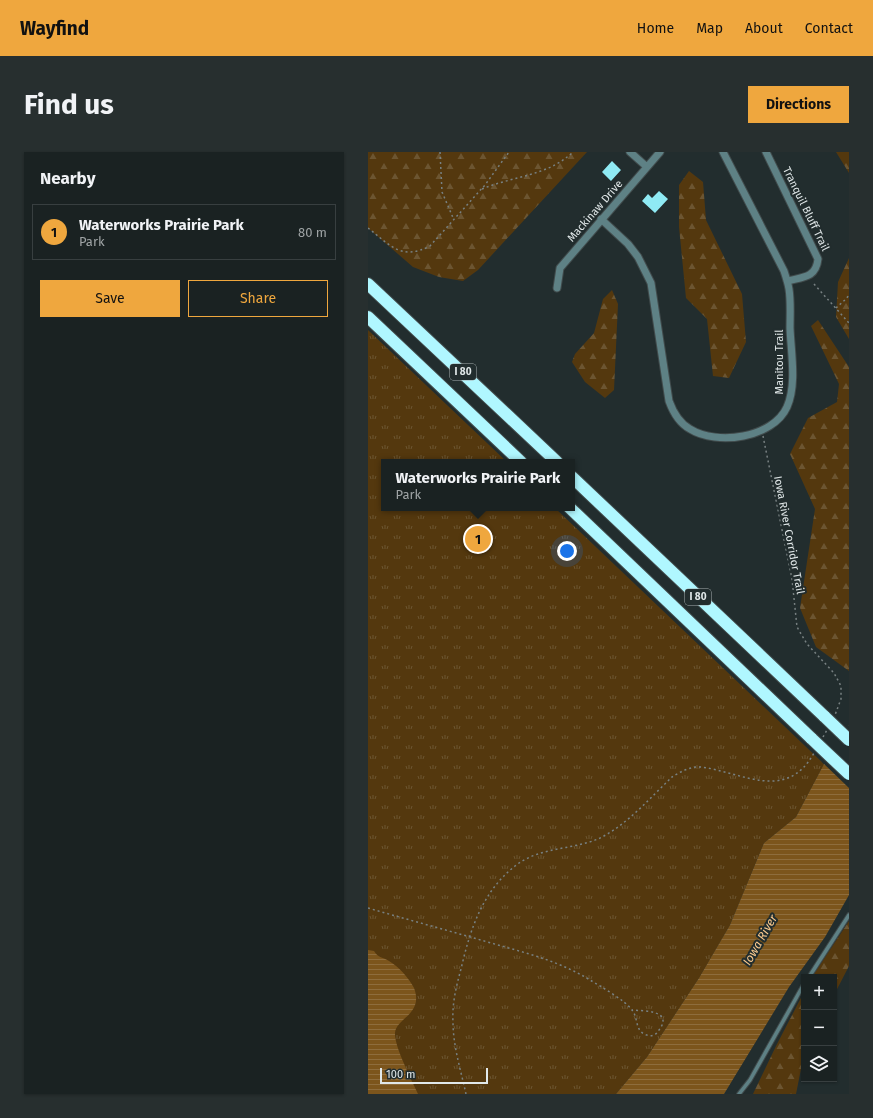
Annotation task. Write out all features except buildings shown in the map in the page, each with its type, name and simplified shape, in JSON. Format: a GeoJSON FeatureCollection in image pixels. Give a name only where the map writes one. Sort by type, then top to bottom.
{"type":"FeatureCollection","features":[{"type":"Feature","properties":{"kind":"highway","name":"I 80"},"geometry":{"type":"LineString","coordinates":[[368,284],[554,459]]}},
{"type":"Feature","properties":{"kind":"highway","name":"I 80"},"geometry":{"type":"LineString","coordinates":[[368,317],[519,459]]}},
{"type":"Feature","properties":{"kind":"highway","name":"I 80"},"geometry":{"type":"LineString","coordinates":[[575,480],[829,717],[849,740]]}},
{"type":"Feature","properties":{"kind":"highway","name":"I 80"},"geometry":{"type":"LineString","coordinates":[[573,511],[849,774]]}},
{"type":"Feature","properties":{"kind":"street"},"geometry":{"type":"LineString","coordinates":[[630,152],[647,167]]}},
{"type":"Feature","properties":{"kind":"street","name":"Mackinaw Drive"},"geometry":{"type":"LineString","coordinates":[[557,288],[560,268],[660,152]]}},
{"type":"Feature","properties":{"kind":"street","name":"Manitou Trail"},"geometry":{"type":"LineString","coordinates":[[601,219],[628,244],[638,257],[651,283],[669,401],[673,412],[689,429],[702,435],[717,438],[750,435],[762,431],[779,419],[786,409],[790,398],[792,379],[789,289],[784,271],[723,152]]}},
{"type":"Feature","properties":{"kind":"street","name":"Tranquil Bluff Trail"},"geometry":{"type":"LineString","coordinates":[[766,152],[818,259],[815,271],[811,275],[787,281]]}},
{"type":"Feature","properties":{"kind":"lane"},"geometry":{"type":"LineString","coordinates":[[811,974],[849,916]]}},
{"type":"Feature","properties":{"kind":"lane"},"geometry":{"type":"LineString","coordinates":[[740,1094],[750,1080],[801,989]]}},
{"type":"Feature","properties":{"kind":"path"},"geometry":{"type":"LineString","coordinates":[[440,152],[442,192],[454,220]]}},
{"type":"Feature","properties":{"kind":"path"},"geometry":{"type":"LineString","coordinates":[[368,228],[396,249],[404,253],[418,252],[434,242],[480,190],[509,152]]}},
{"type":"Feature","properties":{"kind":"path"},"geometry":{"type":"LineString","coordinates":[[480,190],[499,182],[546,170],[563,162],[573,152]]}},
{"type":"Feature","properties":{"kind":"path"},"geometry":{"type":"LineString","coordinates":[[814,284],[849,323]]}},
{"type":"Feature","properties":{"kind":"path"},"geometry":{"type":"LineString","coordinates":[[836,308],[849,295]]}},
{"type":"Feature","properties":{"kind":"path","name":"Iowa River Corridor Trail"},"geometry":{"type":"LineString","coordinates":[[762,431],[792,579],[797,627],[807,644],[834,673],[840,686],[841,699],[829,717]]}},
{"type":"Feature","properties":{"kind":"path"},"geometry":{"type":"LineString","coordinates":[[466,1094],[453,1030],[453,1002],[468,936],[482,904],[494,887],[515,866],[541,852],[598,839],[618,826],[672,776],[682,771],[700,767],[762,781],[780,781],[798,772],[810,761],[816,743],[827,730]]}},
{"type":"Feature","properties":{"kind":"path"},"geometry":{"type":"LineString","coordinates":[[368,908],[559,963],[592,982],[632,1010],[653,1011],[660,1015],[663,1020],[659,1032],[655,1035],[648,1036],[642,1033],[638,1027],[632,1010]]}},
{"type":"Feature","properties":{"kind":"green space"},"geometry":{"type":"Polygon","coordinates":[[[368,152],[587,152],[478,270],[463,281],[439,277],[413,267],[368,228],[368,152]]]}},
{"type":"Feature","properties":{"kind":"green space"},"geometry":{"type":"Polygon","coordinates":[[[836,152],[849,152],[849,173],[836,152]]]}},
{"type":"Feature","properties":{"kind":"green space"},"geometry":{"type":"Polygon","coordinates":[[[689,171],[703,182],[706,220],[742,294],[746,342],[729,378],[713,376],[707,319],[686,298],[679,227],[679,185],[689,171]]]}},
{"type":"Feature","properties":{"kind":"green space"},"geometry":{"type":"Polygon","coordinates":[[[849,258],[849,339],[836,317],[838,282],[849,258]]]}},
{"type":"Feature","properties":{"kind":"green space"},"geometry":{"type":"Polygon","coordinates":[[[612,290],[618,304],[614,390],[605,398],[585,382],[572,362],[575,354],[594,333],[603,299],[612,290]]]}},
{"type":"Feature","properties":{"kind":"green space"},"geometry":{"type":"Polygon","coordinates":[[[818,320],[849,367],[849,671],[816,647],[800,608],[815,509],[790,454],[808,418],[837,402],[839,384],[811,326],[818,320]]]}},
{"type":"Feature","properties":{"kind":"green space"},"geometry":{"type":"Polygon","coordinates":[[[368,330],[504,459],[381,459],[381,511],[558,511],[824,764],[796,817],[764,843],[730,925],[699,978],[647,1057],[616,1094],[368,1094],[368,330]]]}},
{"type":"Feature","properties":{"kind":"green space"},"geometry":{"type":"Polygon","coordinates":[[[849,921],[849,966],[837,989],[837,974],[814,974],[849,921]]]}},
{"type":"Feature","properties":{"kind":"green space"},"geometry":{"type":"Polygon","coordinates":[[[801,998],[801,1069],[796,1094],[753,1094],[801,998]]]}},
{"type":"Feature","properties":{"kind":"water","name":"Iowa River"},"geometry":{"type":"Polygon","coordinates":[[[849,725],[849,895],[825,937],[789,987],[724,1094],[616,1094],[647,1057],[699,978],[730,925],[764,843],[796,817],[824,764],[849,725]]]}},
{"type":"Feature","properties":{"kind":"water"},"geometry":{"type":"Polygon","coordinates":[[[368,950],[374,951],[379,956],[396,966],[407,977],[414,988],[416,997],[413,1010],[400,1023],[395,1033],[395,1039],[400,1055],[418,1094],[368,1094],[368,950]]]}},
{"type":"Feature","properties":{"kind":"pier"},"geometry":{"type":"Polygon","coordinates":[[[847,724],[849,726],[849,788],[822,762],[847,724]]]}},
{"type":"Feature","properties":{"kind":"place","name":"Waterworks Prairie Park"},"geometry":{"type":"Point","coordinates":[478,539]}}]}
